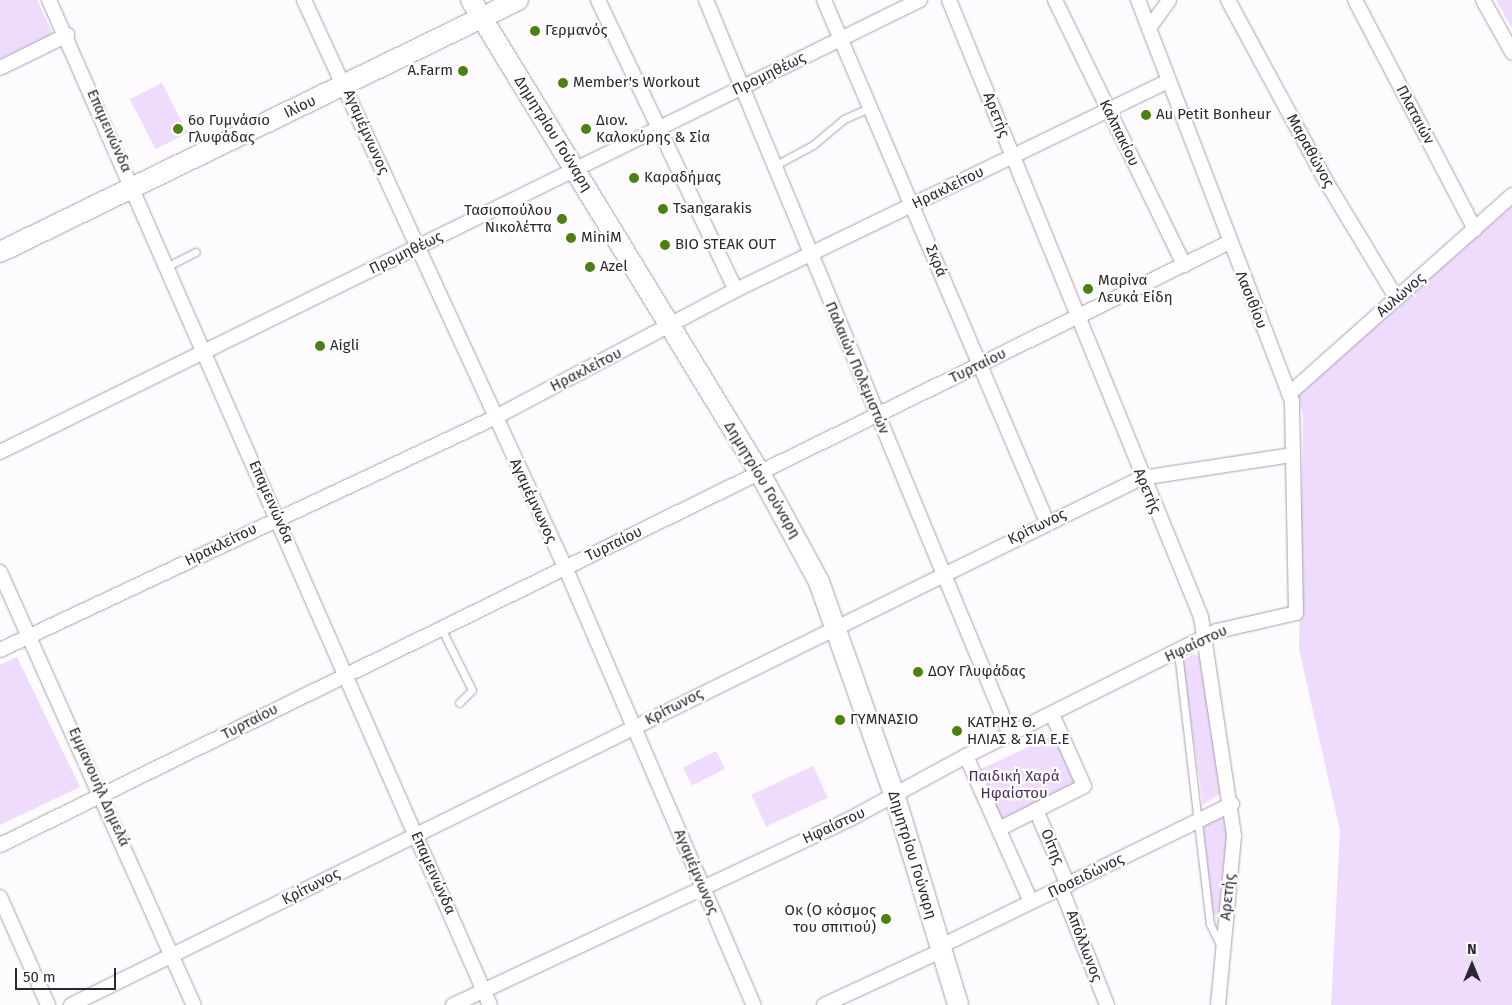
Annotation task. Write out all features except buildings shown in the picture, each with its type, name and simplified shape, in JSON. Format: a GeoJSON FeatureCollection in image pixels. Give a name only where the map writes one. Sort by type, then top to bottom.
{"type":"FeatureCollection","features":[{"type":"Feature","properties":{"kind":"main road","name":"Δημητρίου Γούναρη"},"geometry":{"type":"LineString","coordinates":[[471,0],[576,169],[759,473],[816,574],[895,796],[958,1005]]}},
{"type":"Feature","properties":{"kind":"main road","name":"Ιλίου"},"geometry":{"type":"LineString","coordinates":[[0,252],[518,0]]}},
{"type":"Feature","properties":{"kind":"street","name":"Επαμεινώνδα"},"geometry":{"type":"LineString","coordinates":[[49,0],[67,36],[206,351],[490,1005]]}},
{"type":"Feature","properties":{"kind":"street","name":"Αγαμέμνωνος"},"geometry":{"type":"LineString","coordinates":[[304,0],[345,85],[494,418],[565,567],[754,1005]]}},
{"type":"Feature","properties":{"kind":"street"},"geometry":{"type":"LineString","coordinates":[[598,0],[661,127],[736,290]]}},
{"type":"Feature","properties":{"kind":"street","name":"Παλαιών Πολεμιστών"},"geometry":{"type":"LineString","coordinates":[[706,0],[739,89],[810,254],[1010,734]]}},
{"type":"Feature","properties":{"kind":"street","name":"Σκρά"},"geometry":{"type":"LineString","coordinates":[[824,0],[913,204],[1047,522]]}},
{"type":"Feature","properties":{"kind":"street","name":"Προμηθέως"},"geometry":{"type":"LineString","coordinates":[[0,452],[920,0]]}},
{"type":"Feature","properties":{"kind":"street","name":"Αρετής"},"geometry":{"type":"LineString","coordinates":[[949,0],[1079,317],[1141,478],[1201,617],[1232,804],[1218,1005]]}},
{"type":"Feature","properties":{"kind":"street","name":"Καλπακίου"},"geometry":{"type":"LineString","coordinates":[[1055,0],[1184,265]]}},
{"type":"Feature","properties":{"kind":"street","name":"Λασιθίου"},"geometry":{"type":"LineString","coordinates":[[1138,0],[1228,243],[1289,394],[1294,420],[1292,455],[1296,614]]}},
{"type":"Feature","properties":{"kind":"street"},"geometry":{"type":"LineString","coordinates":[[1149,28],[1169,0]]}},
{"type":"Feature","properties":{"kind":"street","name":"Μαραθώνος"},"geometry":{"type":"LineString","coordinates":[[1228,0],[1327,183],[1397,299]]}},
{"type":"Feature","properties":{"kind":"street","name":"Πλαταιών"},"geometry":{"type":"LineString","coordinates":[[1355,0],[1475,230]]}},
{"type":"Feature","properties":{"kind":"street"},"geometry":{"type":"LineString","coordinates":[[1483,0],[1512,52]]}},
{"type":"Feature","properties":{"kind":"street"},"geometry":{"type":"LineString","coordinates":[[0,68],[67,36]]}},
{"type":"Feature","properties":{"kind":"street","name":"Ηρακλείτου"},"geometry":{"type":"LineString","coordinates":[[0,650],[494,418],[670,327],[736,290],[1168,81]]}},
{"type":"Feature","properties":{"kind":"street","name":"Αυλώνος"},"geometry":{"type":"LineString","coordinates":[[1289,394],[1512,195]]}},
{"type":"Feature","properties":{"kind":"street","name":"Τυρταίου"},"geometry":{"type":"LineString","coordinates":[[0,845],[104,796],[346,674],[1228,243]]}},
{"type":"Feature","properties":{"kind":"street","name":"Κρίτωνος"},"geometry":{"type":"LineString","coordinates":[[72,1005],[634,728],[836,626],[1141,478],[1292,455]]}},
{"type":"Feature","properties":{"kind":"street","name":"Εμμανουήλ Δημελά"},"geometry":{"type":"LineString","coordinates":[[0,572],[104,796],[194,1005]]}},
{"type":"Feature","properties":{"kind":"street","name":"Ηφαίστου"},"geometry":{"type":"LineString","coordinates":[[453,1005],[895,796],[966,756],[1226,628],[1296,614]]}},
{"type":"Feature","properties":{"kind":"street"},"geometry":{"type":"LineString","coordinates":[[999,829],[1084,786],[1052,714]]}},
{"type":"Feature","properties":{"kind":"street"},"geometry":{"type":"LineString","coordinates":[[966,756],[1031,902]]}},
{"type":"Feature","properties":{"kind":"street","name":"Ποσειδώνος"},"geometry":{"type":"LineString","coordinates":[[824,1005],[1232,804]]}},
{"type":"Feature","properties":{"kind":"street","name":"Οίτης"},"geometry":{"type":"LineString","coordinates":[[1036,810],[1065,886]]}},
{"type":"Feature","properties":{"kind":"street","name":"Απόλλωνος"},"geometry":{"type":"LineString","coordinates":[[1065,886],[1106,1005]]}},
{"type":"Feature","properties":{"kind":"street"},"geometry":{"type":"LineString","coordinates":[[0,897],[48,1005]]}},
{"type":"Feature","properties":{"kind":"lane"},"geometry":{"type":"LineString","coordinates":[[773,167],[813,145],[844,119],[871,107]]}},
{"type":"Feature","properties":{"kind":"lane"},"geometry":{"type":"LineString","coordinates":[[168,266],[196,252]]}},
{"type":"Feature","properties":{"kind":"lane"},"geometry":{"type":"LineString","coordinates":[[441,628],[472,690],[458,702]]}},
{"type":"Feature","properties":{"kind":"lane"},"geometry":{"type":"LineString","coordinates":[[1178,652],[1200,820],[1210,924],[1223,951]]}},
{"type":"Feature","properties":{"kind":"green space"},"geometry":{"type":"Polygon","coordinates":[[[0,0],[37,0],[53,34],[0,59],[0,0]]]}},
{"type":"Feature","properties":{"kind":"green space"},"geometry":{"type":"Polygon","coordinates":[[[1496,0],[1512,0],[1512,28],[1496,0]]]}},
{"type":"Feature","properties":{"kind":"green space"},"geometry":{"type":"Polygon","coordinates":[[[162,83],[187,133],[155,149],[130,99],[162,83]]]}},
{"type":"Feature","properties":{"kind":"green space"},"geometry":{"type":"Polygon","coordinates":[[[1512,206],[1512,1005],[1331,1005],[1340,831],[1299,649],[1303,415],[1298,395],[1512,206]]]}},
{"type":"Feature","properties":{"kind":"green space"},"geometry":{"type":"Polygon","coordinates":[[[1194,654],[1199,657],[1224,791],[1203,805],[1182,660],[1194,654]]]}},
{"type":"Feature","properties":{"kind":"green space"},"geometry":{"type":"Polygon","coordinates":[[[17,657],[80,787],[0,825],[0,665],[17,657]]]}},
{"type":"Feature","properties":{"kind":"green space","name":"Παιδική Χαρά Ηφαίστου"},"geometry":{"type":"Polygon","coordinates":[[[1056,734],[1079,783],[1000,820],[977,771],[1056,734]]]}},
{"type":"Feature","properties":{"kind":"green space"},"geometry":{"type":"Polygon","coordinates":[[[716,751],[725,769],[692,786],[683,768],[716,751]]]}},
{"type":"Feature","properties":{"kind":"green space"},"geometry":{"type":"Polygon","coordinates":[[[813,766],[828,798],[766,826],[751,795],[813,766]]]}},
{"type":"Feature","properties":{"kind":"green space"},"geometry":{"type":"Polygon","coordinates":[[[1222,810],[1228,820],[1218,919],[1213,915],[1202,817],[1222,810]]]}},
{"type":"Feature","properties":{"kind":"place","name":"Γερμανός"},"geometry":{"type":"Point","coordinates":[535,31]}},
{"type":"Feature","properties":{"kind":"place","name":"A.Farm"},"geometry":{"type":"Point","coordinates":[463,71]}},
{"type":"Feature","properties":{"kind":"place","name":"Member's Workout"},"geometry":{"type":"Point","coordinates":[563,83]}},
{"type":"Feature","properties":{"kind":"place","name":"Au Petit Bonheur"},"geometry":{"type":"Point","coordinates":[1146,115]}},
{"type":"Feature","properties":{"kind":"place","name":"6ο Γυμνάσιο Γλυφάδας"},"geometry":{"type":"Point","coordinates":[178,129]}},
{"type":"Feature","properties":{"kind":"place","name":"Διον. Καλοκύρης & Σία"},"geometry":{"type":"Point","coordinates":[586,129]}},
{"type":"Feature","properties":{"kind":"place","name":"Καραδήμας"},"geometry":{"type":"Point","coordinates":[634,178]}},
{"type":"Feature","properties":{"kind":"place","name":"Tsangarakis"},"geometry":{"type":"Point","coordinates":[663,209]}},
{"type":"Feature","properties":{"kind":"place","name":"Τασιοπούλου Νικολέττα"},"geometry":{"type":"Point","coordinates":[562,219]}},
{"type":"Feature","properties":{"kind":"place","name":"MiniM"},"geometry":{"type":"Point","coordinates":[571,238]}},
{"type":"Feature","properties":{"kind":"place","name":"BIO STEAK OUT"},"geometry":{"type":"Point","coordinates":[665,245]}},
{"type":"Feature","properties":{"kind":"place","name":"Azel"},"geometry":{"type":"Point","coordinates":[590,267]}},
{"type":"Feature","properties":{"kind":"place","name":"Μαρίνα Λευκά Είδη"},"geometry":{"type":"Point","coordinates":[1088,289]}},
{"type":"Feature","properties":{"kind":"place","name":"Aigli"},"geometry":{"type":"Point","coordinates":[320,346]}},
{"type":"Feature","properties":{"kind":"place","name":"ΔΟΥ Γλυφάδας"},"geometry":{"type":"Point","coordinates":[918,672]}},
{"type":"Feature","properties":{"kind":"place","name":"ΓΥΜΝΑΣΙΟ"},"geometry":{"type":"Point","coordinates":[840,720]}},
{"type":"Feature","properties":{"kind":"place","name":"ΚΑΤΡΗΣ Θ. ΗΛΙΑΣ & ΣΙΑ Ε.Ε"},"geometry":{"type":"Point","coordinates":[957,731]}},
{"type":"Feature","properties":{"kind":"place","name":"Οκ (Ο κόσμος του σπιτιού)"},"geometry":{"type":"Point","coordinates":[886,919]}}]}
